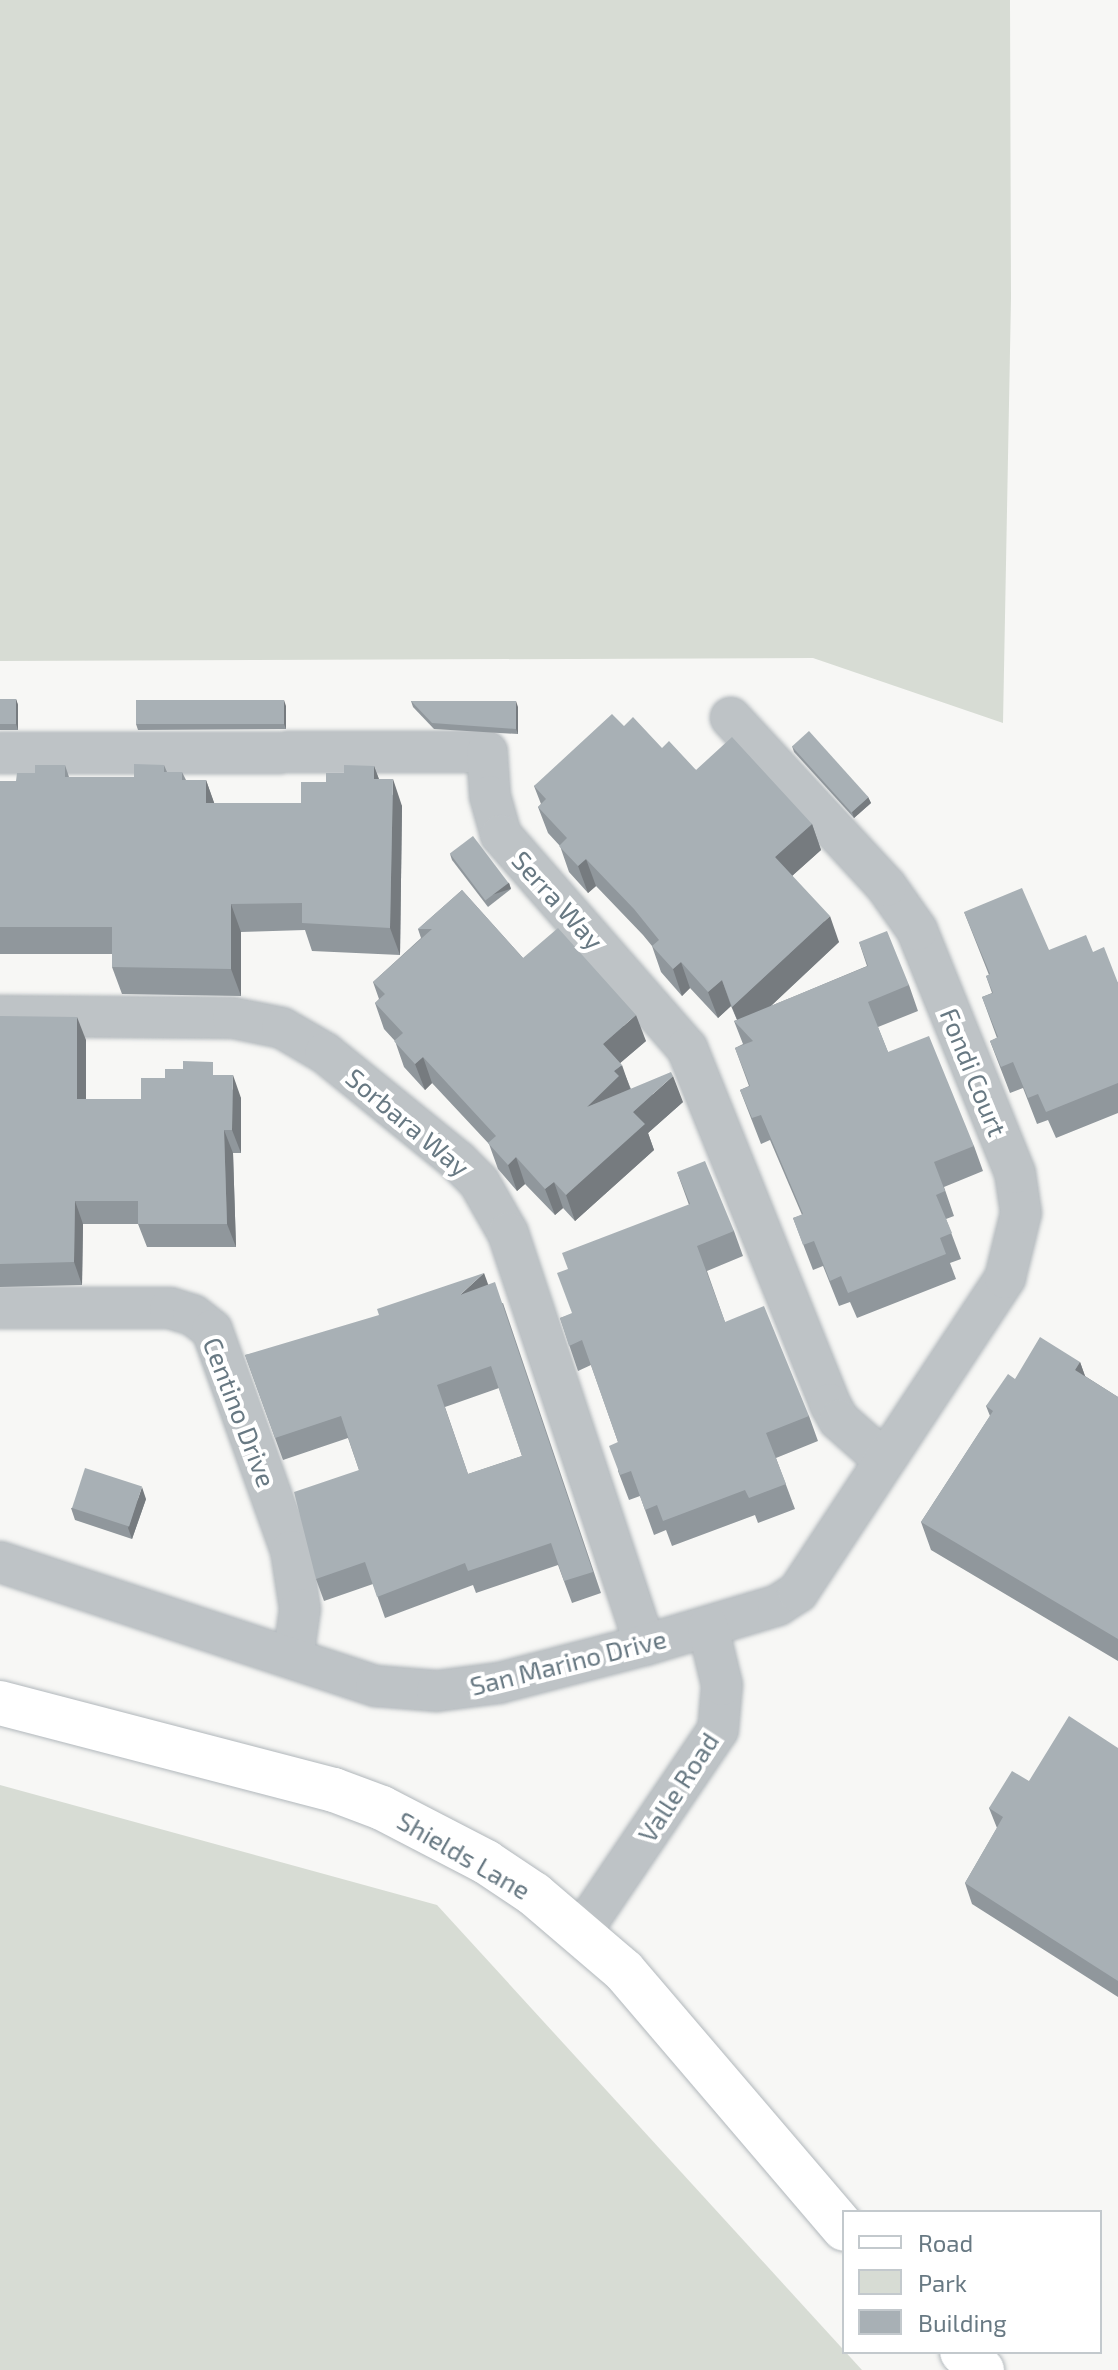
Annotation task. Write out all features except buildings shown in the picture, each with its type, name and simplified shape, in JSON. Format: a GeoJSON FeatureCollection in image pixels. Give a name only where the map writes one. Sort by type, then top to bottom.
{"type":"FeatureCollection","features":[{"type":"Feature","properties":{"kind":"main road","name":"Shields Lane"},"geometry":{"type":"LineString","coordinates":[[0,1703],[288,1776],[382,1808],[486,1862],[581,1932],[666,2016],[842,2227]]}},
{"type":"Feature","properties":{"kind":"main road"},"geometry":{"type":"LineString","coordinates":[[964,2354],[982,2370]]}},
{"type":"Feature","properties":{"kind":"street","name":"Fondi Court"},"geometry":{"type":"LineString","coordinates":[[731,718],[904,909],[1019,1193],[1020,1235],[1005,1278],[884,1460]]}},
{"type":"Feature","properties":{"kind":"street","name":"Serra Way"},"geometry":{"type":"LineString","coordinates":[[0,753],[487,752],[490,796],[507,843],[687,1048],[830,1404],[845,1426],[884,1460]]}},
{"type":"Feature","properties":{"kind":"street","name":"Sorbara Way"},"geometry":{"type":"LineString","coordinates":[[0,1016],[233,1018],[282,1028],[325,1053],[458,1161],[479,1182],[508,1233],[645,1645]]}},
{"type":"Feature","properties":{"kind":"street","name":"Centino Drive"},"geometry":{"type":"LineString","coordinates":[[0,1308],[170,1308],[193,1315],[212,1330],[293,1560],[300,1609],[293,1658]]}},
{"type":"Feature","properties":{"kind":"street","name":"San Marino Drive"},"geometry":{"type":"LineString","coordinates":[[0,1562],[376,1686],[437,1691],[499,1683],[645,1645],[778,1605],[798,1592],[884,1460]]}},
{"type":"Feature","properties":{"kind":"street","name":"Valle Road"},"geometry":{"type":"LineString","coordinates":[[581,1932],[718,1730],[722,1685],[708,1627]]}},
{"type":"Feature","properties":{"kind":"green space"},"geometry":{"type":"Polygon","coordinates":[[[0,0],[1010,0],[1011,298],[1003,723],[813,658],[0,661],[0,0]]]}},
{"type":"Feature","properties":{"kind":"green space"},"geometry":{"type":"Polygon","coordinates":[[[0,1785],[437,1905],[842,2348],[842,2354],[847,2354],[862,2370],[0,2370],[0,1785]]]}}]}
